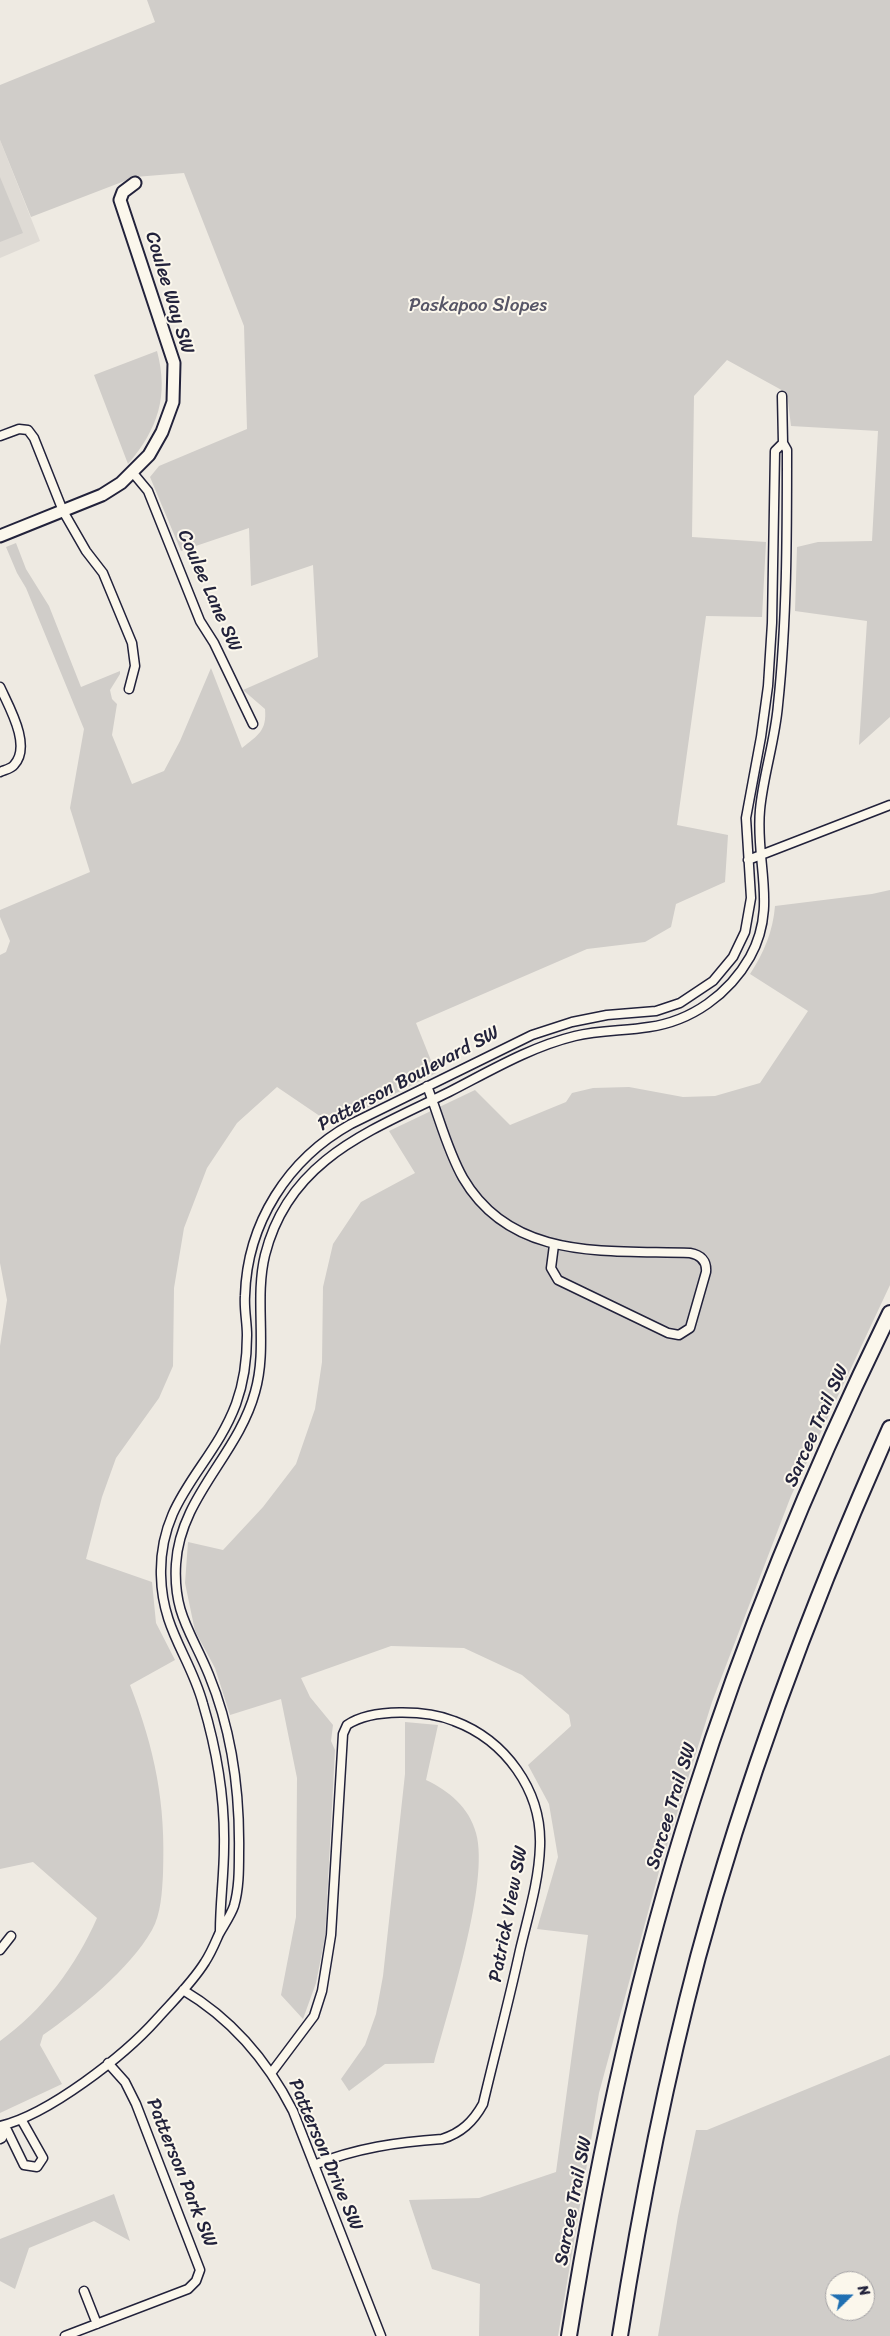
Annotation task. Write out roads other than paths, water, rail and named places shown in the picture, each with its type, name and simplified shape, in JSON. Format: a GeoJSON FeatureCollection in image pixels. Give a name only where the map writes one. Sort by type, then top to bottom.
{"type":"FeatureCollection","features":[{"type":"Feature","properties":{"kind":"highway","name":"Sarcee Trail SW"},"geometry":{"type":"LineString","coordinates":[[569,2336],[594,2194],[628,2033],[661,1905],[693,1799],[768,1589],[836,1428],[890,1313]]}},
{"type":"Feature","properties":{"kind":"highway"},"geometry":{"type":"LineString","coordinates":[[620,2336],[636,2238],[663,2103],[698,1957],[730,1849],[804,1632],[832,1559],[890,1428]]}},
{"type":"Feature","properties":{"kind":"street","name":"Coulee Way SW"},"geometry":{"type":"LineString","coordinates":[[0,536],[102,495],[133,474],[149,455],[162,432],[173,402],[174,364],[120,200],[122,192],[135,183]]}},
{"type":"Feature","properties":{"kind":"street","name":"Patterson Boulevard SW"},"geometry":{"type":"LineString","coordinates":[[3,2126],[21,2119],[56,2100],[108,2063],[151,2026],[205,1962],[234,1908],[238,1886],[237,1793],[229,1746],[212,1682],[188,1632],[180,1608],[177,1594],[176,1562],[183,1526],[203,1486],[243,1426],[260,1372],[262,1268],[272,1234],[290,1199],[315,1168],[337,1150],[362,1134],[522,1055],[575,1036],[663,1025],[688,1016],[709,1003],[739,975],[758,939],[764,914],[766,893],[761,856],[759,812],[775,734],[786,623],[787,450],[782,443],[782,396]]}},
{"type":"Feature","properties":{"kind":"street"},"geometry":{"type":"LineString","coordinates":[[0,436],[19,429],[28,430],[34,438],[63,511],[86,551],[103,573],[132,643],[136,666],[129,689]]}},
{"type":"Feature","properties":{"kind":"street","name":"Patterson Boulevard SW"},"geometry":{"type":"LineString","coordinates":[[220,1933],[224,1849],[220,1778],[213,1741],[200,1694],[169,1624],[163,1598],[161,1574],[165,1535],[171,1516],[184,1490],[228,1422],[242,1386],[247,1333],[245,1295],[248,1262],[260,1223],[278,1190],[304,1158],[333,1134],[517,1041],[572,1022],[607,1015],[656,1011],[680,1003],[714,981],[729,963],[745,932],[751,898],[747,808],[761,736],[768,686],[772,623],[776,451],[782,443]]}},
{"type":"Feature","properties":{"kind":"street","name":"Coulee Lane SW"},"geometry":{"type":"LineString","coordinates":[[133,474],[148,491],[200,621],[214,643],[253,724]]}},
{"type":"Feature","properties":{"kind":"street"},"geometry":{"type":"LineString","coordinates":[[772,623],[786,623]]}},
{"type":"Feature","properties":{"kind":"street"},"geometry":{"type":"LineString","coordinates":[[0,687],[22,741],[20,756],[14,766],[0,772]]}},
{"type":"Feature","properties":{"kind":"street"},"geometry":{"type":"LineString","coordinates":[[748,860],[890,805]]}},
{"type":"Feature","properties":{"kind":"street"},"geometry":{"type":"LineString","coordinates":[[701,991],[709,1003]]}},
{"type":"Feature","properties":{"kind":"street"},"geometry":{"type":"LineString","coordinates":[[572,1022],[575,1036]]}},
{"type":"Feature","properties":{"kind":"street"},"geometry":{"type":"LineString","coordinates":[[427,1086],[457,1167],[474,1194],[495,1216],[504,1222],[540,1241],[554,1245],[578,1248],[690,1253],[701,1258],[706,1264],[706,1272],[690,1328],[679,1335],[668,1333],[558,1280],[552,1268],[554,1245]]}},
{"type":"Feature","properties":{"kind":"street"},"geometry":{"type":"LineString","coordinates":[[278,1190],[290,1199]]}},
{"type":"Feature","properties":{"kind":"street"},"geometry":{"type":"LineString","coordinates":[[245,1370],[260,1372]]}},
{"type":"Feature","properties":{"kind":"street","name":"Patrick View SW"},"geometry":{"type":"LineString","coordinates":[[272,2072],[314,2016],[322,1991],[331,1935],[343,1734],[347,1725],[366,1718],[416,1712],[449,1719],[473,1730],[499,1747],[522,1776],[532,1799],[540,1834],[534,1890],[482,2104],[467,2126],[450,2137],[388,2144],[339,2155],[314,2165]]}},
{"type":"Feature","properties":{"kind":"street"},"geometry":{"type":"LineString","coordinates":[[0,1950],[12,1936]]}},
{"type":"Feature","properties":{"kind":"street","name":"Patterson Drive SW"},"geometry":{"type":"LineString","coordinates":[[183,1990],[223,2018],[244,2038],[272,2072],[293,2111],[381,2336]]}},
{"type":"Feature","properties":{"kind":"street","name":"Patterson Park SW"},"geometry":{"type":"LineString","coordinates":[[66,2336],[188,2289],[196,2281],[200,2270],[136,2104],[125,2082],[108,2063]]}},
{"type":"Feature","properties":{"kind":"street"},"geometry":{"type":"LineString","coordinates":[[3,2126],[24,2165],[37,2167],[43,2158],[21,2119]]}},
{"type":"Feature","properties":{"kind":"street"},"geometry":{"type":"LineString","coordinates":[[0,2138],[2,2138],[3,2126]]}},
{"type":"Feature","properties":{"kind":"street"},"geometry":{"type":"LineString","coordinates":[[84,2291],[97,2324]]}},
{"type":"Feature","properties":{"kind":"park label","name":"Paskapoo Slopes"},"geometry":{"type":"Point","coordinates":[478,306]}}]}
